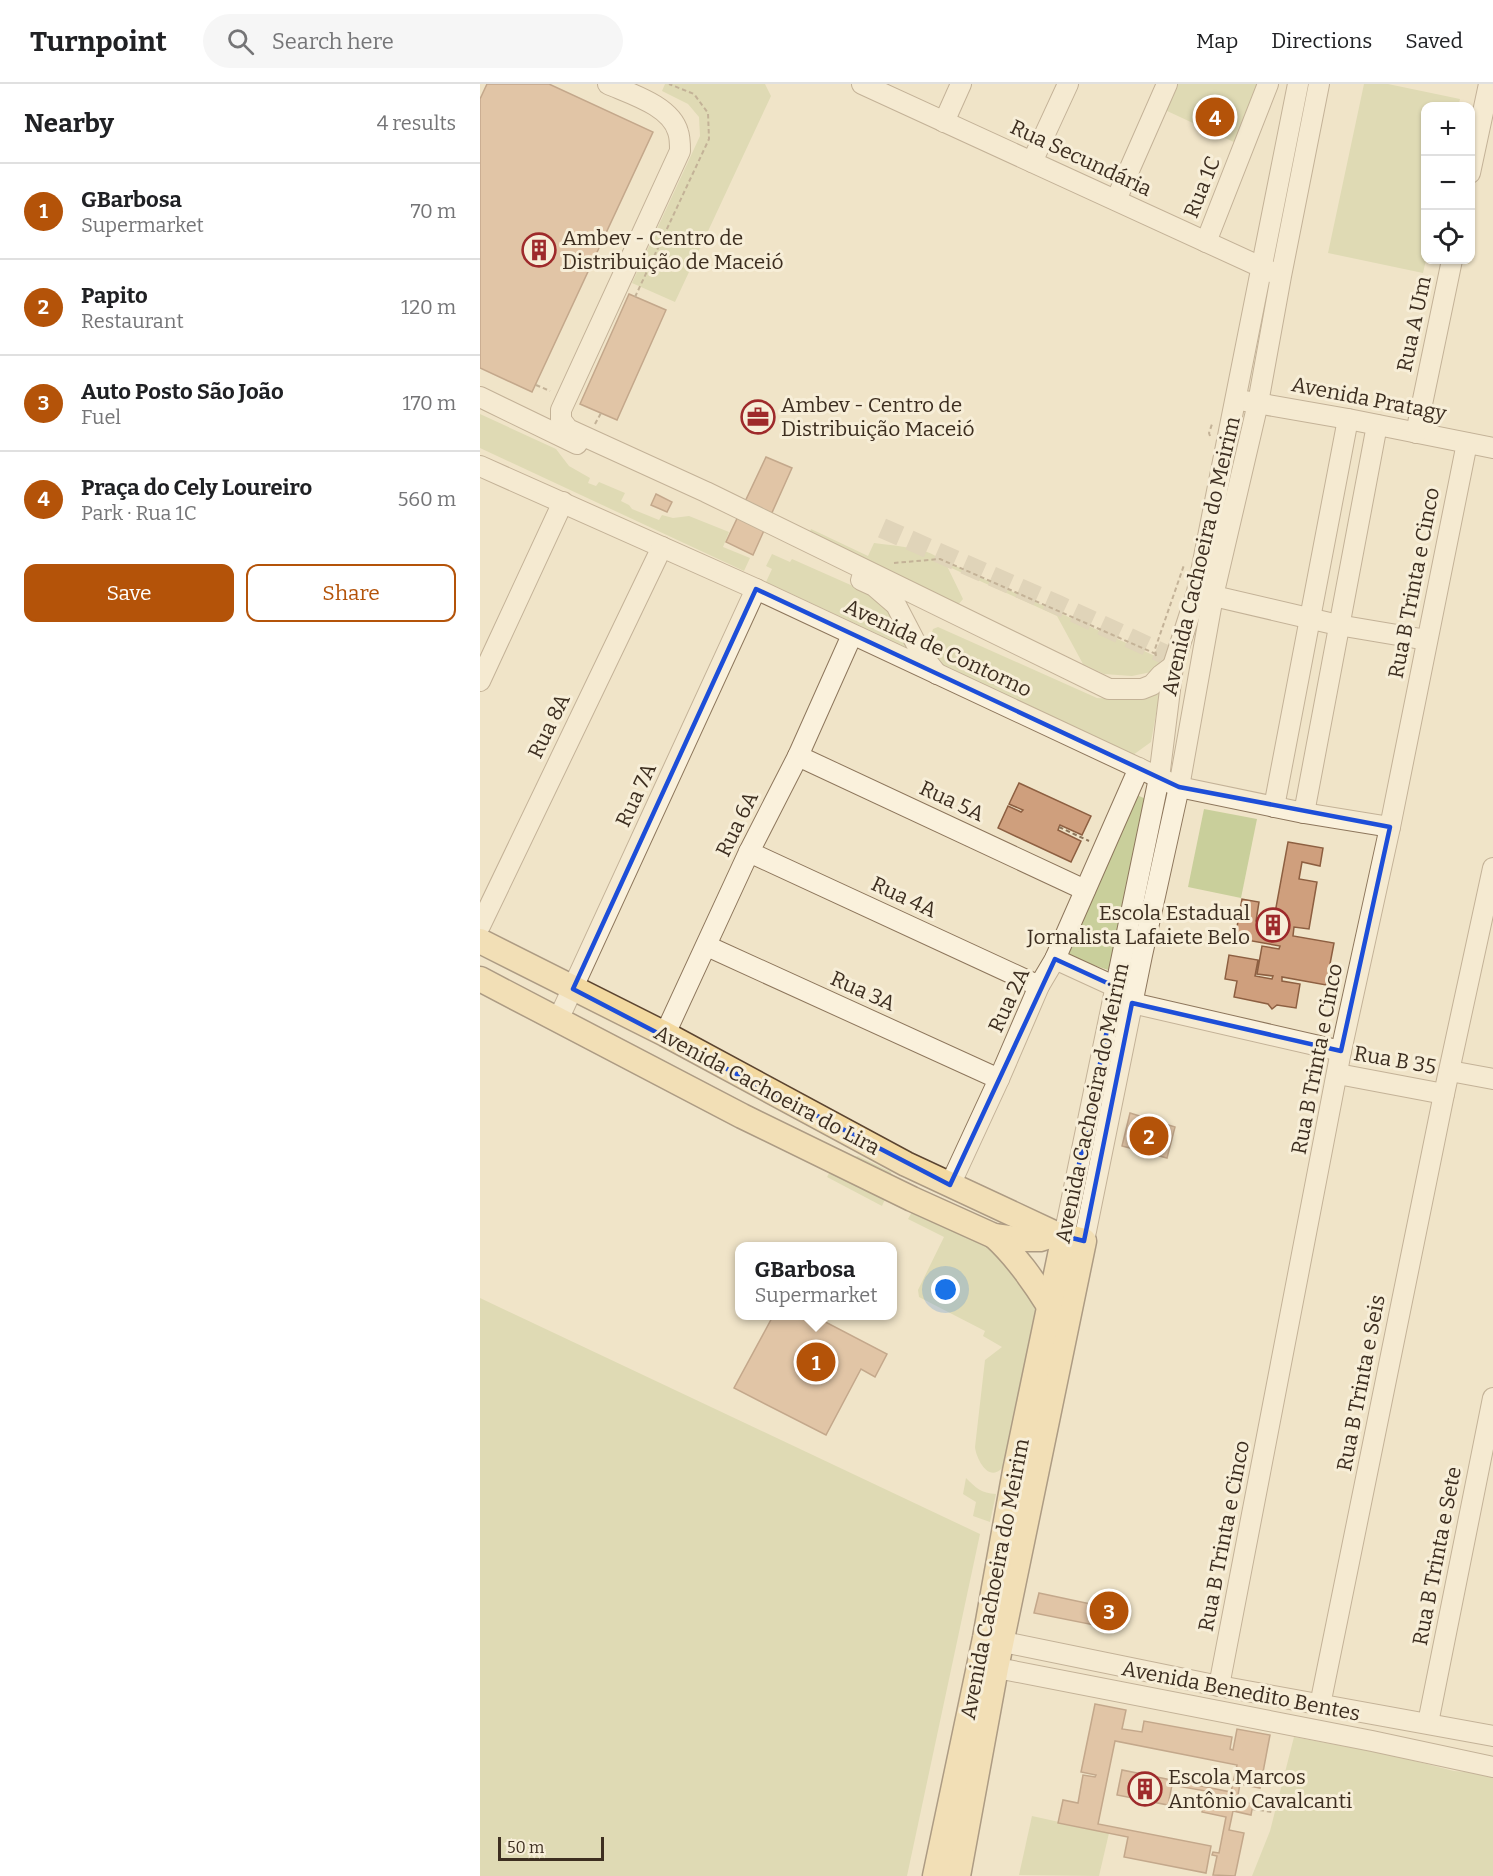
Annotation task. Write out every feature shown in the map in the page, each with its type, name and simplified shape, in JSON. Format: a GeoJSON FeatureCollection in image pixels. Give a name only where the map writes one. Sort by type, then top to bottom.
{"type":"FeatureCollection","features":[{"type":"Feature","properties":{"kind":"main road","name":"Avenida Cachoeira do Lira"},"geometry":{"type":"LineString","coordinates":[[480,941],[665,1034],[871,1147],[1068,1237]]}},
{"type":"Feature","properties":{"kind":"main road","name":"Avenida Cachoeira do Lira"},"geometry":{"type":"LineString","coordinates":[[480,979],[742,1116],[912,1199],[998,1237],[1016,1239],[1068,1237]]}},
{"type":"Feature","properties":{"kind":"main road"},"geometry":{"type":"LineString","coordinates":[[998,1237],[1006,1236],[1017,1228],[1014,1214]]}},
{"type":"Feature","properties":{"kind":"main road"},"geometry":{"type":"LineString","coordinates":[[998,1237],[1030,1275],[1048,1306]]}},
{"type":"Feature","properties":{"kind":"main road","name":"Avenida Cachoeira do Meirim"},"geometry":{"type":"LineString","coordinates":[[994,1640],[1012,1483],[1048,1306],[1068,1237]]}},
{"type":"Feature","properties":{"kind":"main road","name":"Avenida Cachoeira do Meirim"},"geometry":{"type":"LineString","coordinates":[[935,1876],[994,1640],[1068,1237]]}},
{"type":"Feature","properties":{"kind":"main road","name":"Avenida Cachoeira do Meirim"},"geometry":{"type":"LineString","coordinates":[[958,1876],[988,1667]]}},
{"type":"Feature","properties":{"kind":"street"},"geometry":{"type":"LineString","coordinates":[[608,84],[660,108],[673,120],[679,133],[680,151],[561,410],[561,420],[568,429],[706,492],[1109,688],[1142,689],[1152,685],[1161,675],[1166,660]]}},
{"type":"Feature","properties":{"kind":"street","name":"Rua Secundária"},"geometry":{"type":"LineString","coordinates":[[862,84],[1281,276]]}},
{"type":"Feature","properties":{"kind":"street"},"geometry":{"type":"LineString","coordinates":[[944,122],[961,84]]}},
{"type":"Feature","properties":{"kind":"street"},"geometry":{"type":"LineString","coordinates":[[1032,162],[1068,84]]}},
{"type":"Feature","properties":{"kind":"street"},"geometry":{"type":"LineString","coordinates":[[1116,200],[1167,84]]}},
{"type":"Feature","properties":{"kind":"street","name":"Rua 1C"},"geometry":{"type":"LineString","coordinates":[[1206,242],[1268,84]]}},
{"type":"Feature","properties":{"kind":"street","name":"Avenida Cachoeira do Meirim"},"geometry":{"type":"LineString","coordinates":[[1068,1237],[1132,1003],[1179,787],[1205,594],[1236,400],[1298,84]]}},
{"type":"Feature","properties":{"kind":"street","name":"Avenida Cachoeira do Meirim"},"geometry":{"type":"LineString","coordinates":[[1068,1237],[1159,778],[1166,660],[1205,594],[1258,403],[1319,84]]}},
{"type":"Feature","properties":{"kind":"street"},"geometry":{"type":"LineString","coordinates":[[1474,156],[1489,84]]}},
{"type":"Feature","properties":{"kind":"street","name":"Rua A Um"},"geometry":{"type":"LineString","coordinates":[[1416,433],[1451,264]]}},
{"type":"Feature","properties":{"kind":"street"},"geometry":{"type":"LineString","coordinates":[[480,397],[874,586],[896,605],[922,655],[937,674]]}},
{"type":"Feature","properties":{"kind":"street","name":"Avenida Pratagy"},"geometry":{"type":"LineString","coordinates":[[1236,400],[1348,419],[1493,448]]}},
{"type":"Feature","properties":{"kind":"street"},"geometry":{"type":"LineString","coordinates":[[1274,807],[1348,419]]}},
{"type":"Feature","properties":{"kind":"street"},"geometry":{"type":"LineString","coordinates":[[1304,813],[1377,425]]}},
{"type":"Feature","properties":{"kind":"street","name":"Rua B Trinta e Cinco"},"geometry":{"type":"LineString","coordinates":[[1219,1686],[1341,1051],[1390,827],[1467,443]]}},
{"type":"Feature","properties":{"kind":"street","name":"Avenida de Contorno"},"geometry":{"type":"LineString","coordinates":[[480,466],[756,589],[1179,787],[1304,813],[1390,827]]}},
{"type":"Feature","properties":{"kind":"street"},"geometry":{"type":"LineString","coordinates":[[480,681],[563,502]]}},
{"type":"Feature","properties":{"kind":"street","name":"Rua 8A"},"geometry":{"type":"LineString","coordinates":[[480,926],[662,547]]}},
{"type":"Feature","properties":{"kind":"street","name":"Rua 7A"},"geometry":{"type":"LineString","coordinates":[[558,1020],[756,589]]}},
{"type":"Feature","properties":{"kind":"street"},"geometry":{"type":"LineString","coordinates":[[1205,594],[1338,625],[1427,640]]}},
{"type":"Feature","properties":{"kind":"street","name":"Rua 6A"},"geometry":{"type":"LineString","coordinates":[[665,1034],[749,852],[798,756],[852,635]]}},
{"type":"Feature","properties":{"kind":"street","name":"Rua 5A"},"geometry":{"type":"LineString","coordinates":[[798,756],[1085,890]]}},
{"type":"Feature","properties":{"kind":"street","name":"Rua 2A"},"geometry":{"type":"LineString","coordinates":[[950,1185],[1039,986],[1055,960],[1139,768]]}},
{"type":"Feature","properties":{"kind":"street","name":"Rua 4A"},"geometry":{"type":"LineString","coordinates":[[749,852],[1039,986]]}},
{"type":"Feature","properties":{"kind":"street","name":"Rua B Trinta e Seis"},"geometry":{"type":"LineString","coordinates":[[1320,1705],[1444,1094],[1493,868]]}},
{"type":"Feature","properties":{"kind":"street","name":"Rua 3A"},"geometry":{"type":"LineString","coordinates":[[707,946],[999,1079]]}},
{"type":"Feature","properties":{"kind":"street"},"geometry":{"type":"LineString","coordinates":[[1055,960],[1116,987]]}},
{"type":"Feature","properties":{"kind":"street"},"geometry":{"type":"LineString","coordinates":[[1132,1003],[1341,1051]]}},
{"type":"Feature","properties":{"kind":"street"},"geometry":{"type":"LineString","coordinates":[[1450,1071],[1493,1080]]}},
{"type":"Feature","properties":{"kind":"street","name":"Rua B 35"},"geometry":{"type":"LineString","coordinates":[[1338,1074],[1444,1094]]}},
{"type":"Feature","properties":{"kind":"street","name":"Rua B Trinta e Sete"},"geometry":{"type":"LineString","coordinates":[[1428,1723],[1493,1398]]}},
{"type":"Feature","properties":{"kind":"street","name":"Avenida Benedito Bentes"},"geometry":{"type":"LineString","coordinates":[[994,1640],[1219,1686],[1377,1713],[1493,1736]]}},
{"type":"Feature","properties":{"kind":"street","name":"Avenida Benedito Bentes"},"geometry":{"type":"LineString","coordinates":[[988,1667],[1372,1741],[1493,1767]]}},
{"type":"Feature","properties":{"kind":"street"},"geometry":{"type":"LineString","coordinates":[[1372,1741],[1377,1713]]}},
{"type":"Feature","properties":{"kind":"path"},"geometry":{"type":"LineString","coordinates":[[889,564],[940,559],[1166,660]]}},
{"type":"Feature","properties":{"kind":"path"},"geometry":{"type":"LineString","coordinates":[[1059,827],[1105,848]]}},
{"type":"Feature","properties":{"kind":"path"},"geometry":{"type":"LineString","coordinates":[[1252,1809],[1272,1812]]}},
{"type":"Feature","properties":{"kind":"highlighted area"},"geometry":{"type":"Polygon","coordinates":[[[756,589],[1179,787],[1390,827],[1341,1051],[1132,1003],[1084,1241],[1064,1236],[1116,987],[1055,959],[950,1185],[573,989],[756,589]]]}},
{"type":"Feature","properties":{"kind":"green space"},"geometry":{"type":"Polygon","coordinates":[[[665,84],[765,84],[771,96],[675,302],[632,283],[700,136],[699,117],[688,104],[662,91],[665,84]]]}},
{"type":"Feature","properties":{"kind":"green space"},"geometry":{"type":"Polygon","coordinates":[[[1177,84],[1265,84],[1238,144],[1165,110],[1177,84]]]}},
{"type":"Feature","properties":{"kind":"green space"},"geometry":{"type":"Polygon","coordinates":[[[1364,84],[1388,84],[1460,99],[1459,102],[1421,102],[1421,264],[1425,264],[1423,273],[1328,253],[1364,84]]]}},
{"type":"Feature","properties":{"kind":"green space"},"geometry":{"type":"Polygon","coordinates":[[[480,414],[556,449],[569,466],[590,478],[588,483],[596,486],[599,482],[625,493],[621,501],[632,509],[659,520],[662,515],[673,518],[689,516],[729,532],[723,547],[750,558],[744,571],[480,448],[480,414]]]}},
{"type":"Feature","properties":{"kind":"green space"},"geometry":{"type":"Polygon","coordinates":[[[811,529],[868,556],[874,543],[926,552],[1164,660],[1156,671],[1132,676],[1104,674],[1083,664],[1057,616],[947,566],[963,599],[957,606],[878,565],[809,534],[811,529]]]}},
{"type":"Feature","properties":{"kind":"green space"},"geometry":{"type":"Polygon","coordinates":[[[772,554],[790,562],[792,559],[871,594],[891,611],[914,651],[766,582],[772,569],[766,566],[772,554]]]}},
{"type":"Feature","properties":{"kind":"green space"},"geometry":{"type":"Polygon","coordinates":[[[938,627],[1097,698],[1130,700],[1160,692],[1151,742],[1133,755],[937,662],[931,637],[933,629],[938,627]]]}},
{"type":"Feature","properties":{"kind":"green space"},"geometry":{"type":"Polygon","coordinates":[[[1137,795],[1148,800],[1111,971],[1064,955],[1137,795]]]}},
{"type":"Feature","properties":{"kind":"green space"},"geometry":{"type":"Polygon","coordinates":[[[1204,809],[1257,819],[1241,898],[1188,887],[1204,809]]]}},
{"type":"Feature","properties":{"kind":"green space"},"geometry":{"type":"Polygon","coordinates":[[[858,1156],[891,1172],[893,1181],[882,1206],[827,1177],[840,1162],[858,1156]]]}},
{"type":"Feature","properties":{"kind":"green space"},"geometry":{"type":"Polygon","coordinates":[[[912,1212],[1024,1247],[1038,1267],[1040,1291],[1014,1439],[1009,1446],[1003,1466],[996,1472],[992,1473],[983,1467],[975,1447],[985,1360],[1002,1347],[983,1336],[985,1331],[919,1297],[918,1290],[944,1237],[908,1219],[912,1212]]]}},
{"type":"Feature","properties":{"kind":"green space"},"geometry":{"type":"Polygon","coordinates":[[[480,1298],[980,1534],[907,1876],[480,1876],[480,1298]]]}},
{"type":"Feature","properties":{"kind":"green space"},"geometry":{"type":"Polygon","coordinates":[[[966,1478],[979,1489],[996,1494],[990,1522],[973,1516],[976,1502],[963,1494],[966,1478]]]}},
{"type":"Feature","properties":{"kind":"green space"},"geometry":{"type":"Polygon","coordinates":[[[1294,1737],[1391,1755],[1454,1771],[1481,1773],[1493,1777],[1493,1876],[1252,1876],[1270,1831],[1294,1737]]]}},
{"type":"Feature","properties":{"kind":"green space"},"geometry":{"type":"Polygon","coordinates":[[[1032,1816],[1109,1833],[1099,1876],[1019,1875],[1032,1816]]]}},
{"type":"Feature","properties":{"kind":"building","name":"Ambev - Centro de Distribuição de Maceió"},"geometry":{"type":"Polygon","coordinates":[[[487,84],[549,84],[653,132],[532,392],[480,368],[480,99],[487,84]]]}},
{"type":"Feature","properties":{"kind":"building"},"geometry":{"type":"Polygon","coordinates":[[[629,294],[666,310],[617,420],[580,404],[629,294]]]}},
{"type":"Feature","properties":{"kind":"building"},"geometry":{"type":"Polygon","coordinates":[[[766,457],[792,468],[753,555],[726,542],[766,457]]]}},
{"type":"Feature","properties":{"kind":"building"},"geometry":{"type":"Polygon","coordinates":[[[656,494],[672,502],[667,512],[651,505],[656,494]]]}},
{"type":"Feature","properties":{"kind":"building"},"geometry":{"type":"Polygon","coordinates":[[[1019,783],[1091,816],[1082,835],[1060,825],[1059,827],[1058,830],[1081,841],[1071,862],[998,828],[1008,806],[1021,812],[1023,810],[1009,804],[1019,783]]]}},
{"type":"Feature","properties":{"kind":"building","name":"Escola Estadual Jornalista Lafaiete Belo"},"geometry":{"type":"Polygon","coordinates":[[[1288,842],[1323,848],[1320,866],[1302,862],[1299,879],[1317,882],[1309,929],[1294,927],[1293,936],[1334,943],[1326,985],[1282,977],[1282,981],[1300,984],[1296,1008],[1277,1005],[1272,1009],[1268,1004],[1234,997],[1237,981],[1225,979],[1229,955],[1258,960],[1255,976],[1272,979],[1273,976],[1257,974],[1262,946],[1279,949],[1280,946],[1235,938],[1242,899],[1259,902],[1256,921],[1273,924],[1288,842]]]}},
{"type":"Feature","properties":{"kind":"building"},"geometry":{"type":"Polygon","coordinates":[[[1130,1113],[1175,1127],[1167,1158],[1122,1146],[1130,1113]]]}},
{"type":"Feature","properties":{"kind":"building"},"geometry":{"type":"Polygon","coordinates":[[[771,1320],[822,1320],[887,1354],[875,1377],[861,1369],[826,1435],[734,1388],[771,1320]]]}},
{"type":"Feature","properties":{"kind":"building"},"geometry":{"type":"Polygon","coordinates":[[[1039,1593],[1119,1610],[1114,1629],[1034,1613],[1039,1593]]]}},
{"type":"Feature","properties":{"kind":"building","name":"Escola Marcos Antônio Cavalcanti"},"geometry":{"type":"Polygon","coordinates":[[[1095,1704],[1126,1710],[1122,1729],[1142,1732],[1144,1721],[1232,1737],[1230,1749],[1233,1750],[1237,1729],[1270,1735],[1260,1788],[1240,1784],[1237,1800],[1253,1804],[1251,1815],[1233,1811],[1229,1830],[1244,1833],[1235,1876],[1213,1875],[1217,1856],[1212,1855],[1213,1852],[1219,1853],[1226,1817],[1202,1812],[1206,1791],[1172,1785],[1168,1805],[1117,1795],[1122,1770],[1231,1792],[1237,1765],[1115,1741],[1098,1824],[1211,1846],[1206,1873],[1124,1857],[1128,1837],[1058,1823],[1063,1800],[1078,1803],[1083,1775],[1095,1777],[1096,1775],[1081,1772],[1095,1704]]]}},
{"type":"Feature","properties":{"kind":"tunnel"},"geometry":{"type":"LineString","coordinates":[[882,528],[1175,659]]}},
{"type":"Feature","properties":{"kind":"place","name":"Praça do Cely Loureiro"},"geometry":{"type":"Point","coordinates":[1215,117]}},
{"type":"Feature","properties":{"kind":"place","name":"Ambev - Centro de Distribuição de Maceió"},"geometry":{"type":"Point","coordinates":[539,250]}},
{"type":"Feature","properties":{"kind":"place","name":"Ambev - Centro de Distribuição Maceió"},"geometry":{"type":"Point","coordinates":[758,417]}},
{"type":"Feature","properties":{"kind":"place","name":"Escola Estadual Jornalista Lafaiete Belo"},"geometry":{"type":"Point","coordinates":[1273,925]}},
{"type":"Feature","properties":{"kind":"place","name":"Papito"},"geometry":{"type":"Point","coordinates":[1149,1136]}},
{"type":"Feature","properties":{"kind":"place","name":"GBarbosa"},"geometry":{"type":"Point","coordinates":[816,1362]}},
{"type":"Feature","properties":{"kind":"place","name":"Auto Posto São João"},"geometry":{"type":"Point","coordinates":[1109,1611]}},
{"type":"Feature","properties":{"kind":"place","name":"Escola Marcos Antônio Cavalcanti"},"geometry":{"type":"Point","coordinates":[1145,1789]}}]}
